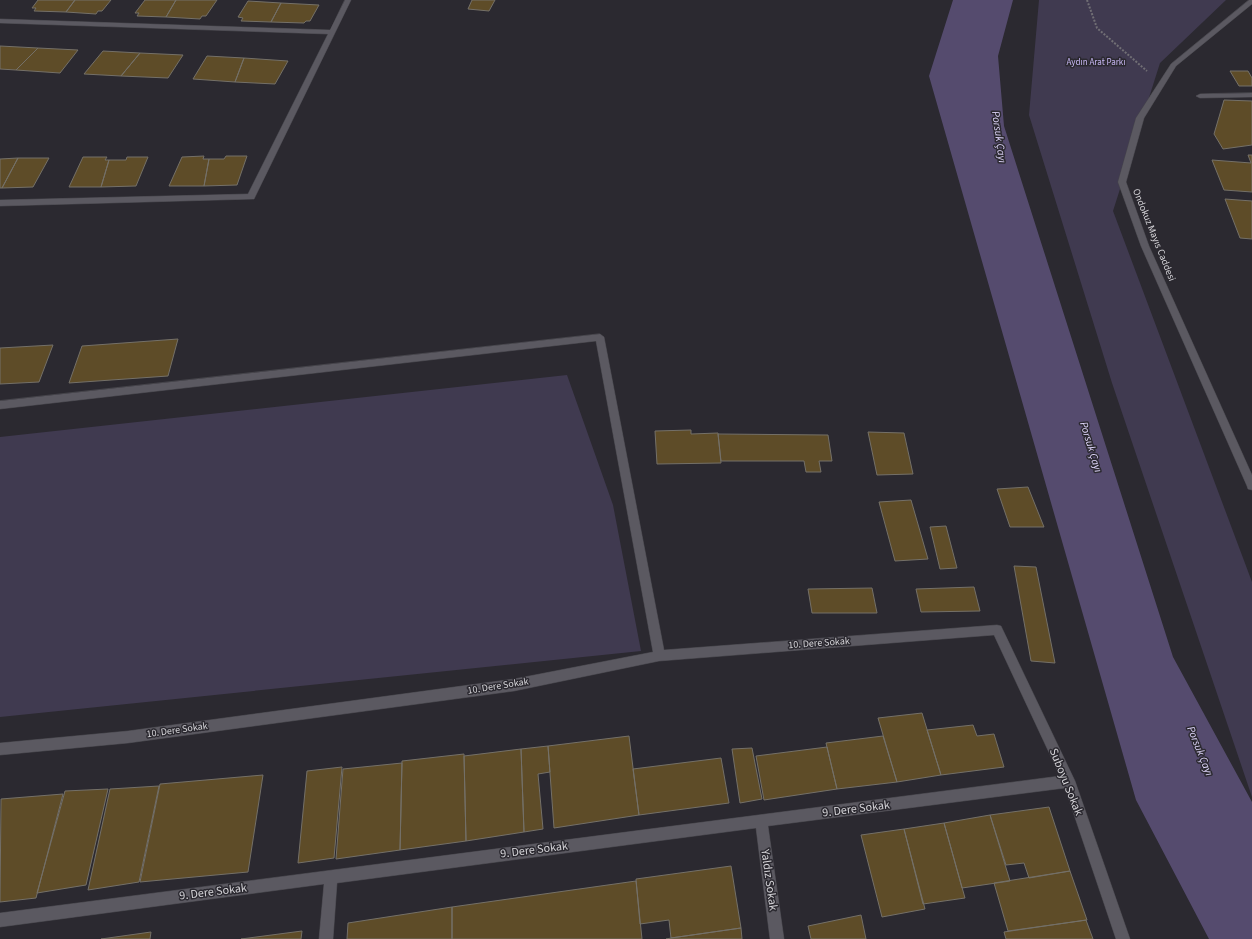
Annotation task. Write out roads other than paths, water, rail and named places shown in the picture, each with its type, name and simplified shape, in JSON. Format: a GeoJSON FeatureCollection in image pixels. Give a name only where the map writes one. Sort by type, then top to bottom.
{"type":"FeatureCollection","features":[{"type":"Feature","properties":{"kind":"street"},"geometry":{"type":"LineString","coordinates":[[0,203],[251,197],[348,0]]}},
{"type":"Feature","properties":{"kind":"street","name":"Ondokuz Mayıs Caddesi"},"geometry":{"type":"LineString","coordinates":[[1252,1],[1173,65],[1140,118],[1122,182],[1145,246],[1252,486]]}},
{"type":"Feature","properties":{"kind":"street"},"geometry":{"type":"LineString","coordinates":[[0,21],[332,32]]}},
{"type":"Feature","properties":{"kind":"street"},"geometry":{"type":"LineString","coordinates":[[1200,96],[1252,95]]}},
{"type":"Feature","properties":{"kind":"street"},"geometry":{"type":"LineString","coordinates":[[0,405],[600,337],[658,656]]}},
{"type":"Feature","properties":{"kind":"street","name":"10. Dere Sokak"},"geometry":{"type":"LineString","coordinates":[[0,749],[128,737],[514,684],[658,656],[997,630]]}},
{"type":"Feature","properties":{"kind":"street","name":"Suboyu Sokak"},"geometry":{"type":"LineString","coordinates":[[997,630],[1069,781],[1123,939]]}},
{"type":"Feature","properties":{"kind":"street","name":"9. Dere Sokak"},"geometry":{"type":"LineString","coordinates":[[0,920],[1069,781]]}},
{"type":"Feature","properties":{"kind":"street","name":"Yaldız Sokak"},"geometry":{"type":"LineString","coordinates":[[761,821],[777,939]]}},
{"type":"Feature","properties":{"kind":"street"},"geometry":{"type":"LineString","coordinates":[[326,939],[331,877]]}},
{"type":"Feature","properties":{"kind":"water","name":"Porsuk Çayı"},"geometry":{"type":"Polygon","coordinates":[[[953,0],[1013,0],[998,56],[1004,126],[1173,657],[1252,802],[1252,939],[1209,939],[1136,800],[929,76],[953,0]]]}},
{"type":"Feature","properties":{"kind":"park label","name":"Aydın Arat Parkı"},"geometry":{"type":"Point","coordinates":[1096,62]}}]}
